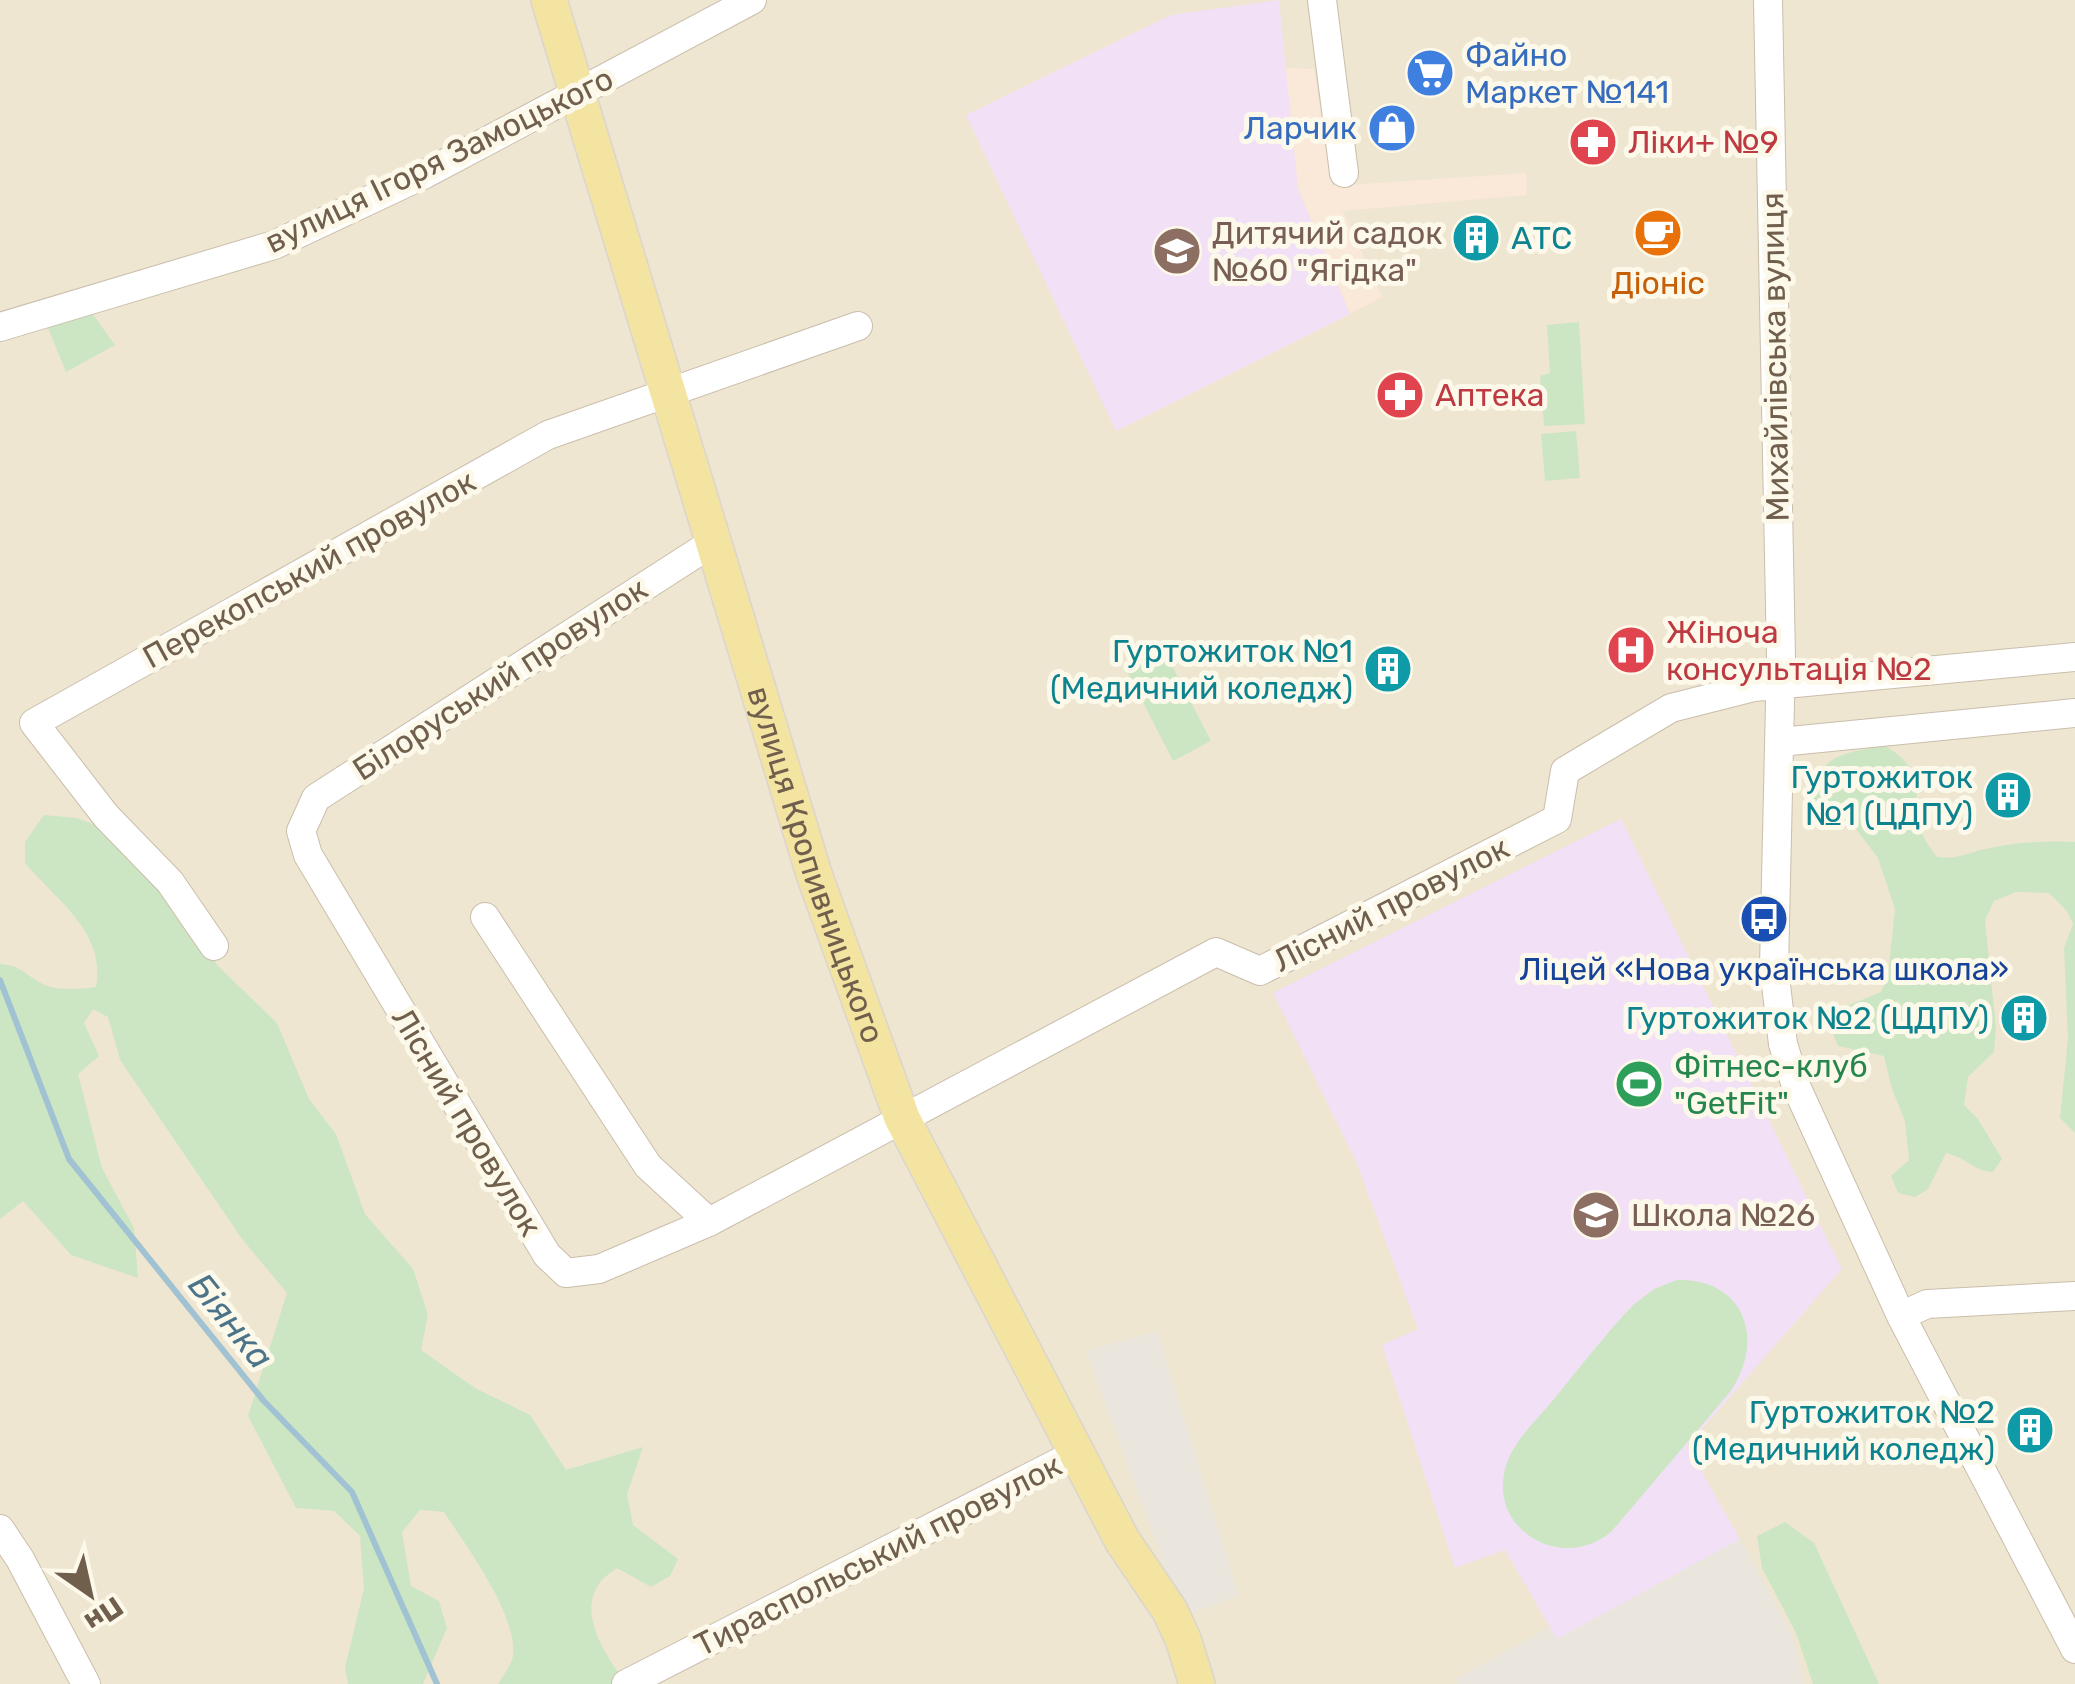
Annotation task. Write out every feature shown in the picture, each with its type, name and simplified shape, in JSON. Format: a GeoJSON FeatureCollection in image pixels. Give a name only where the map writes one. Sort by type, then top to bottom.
{"type":"FeatureCollection","features":[{"type":"Feature","properties":{"kind":"main road","name":"вулиця Кропивницького"},"geometry":{"type":"LineString","coordinates":[[549,0],[814,874],[902,1118],[1122,1540],[1170,1612],[1183,1638],[1197,1684]]}},
{"type":"Feature","properties":{"kind":"street","name":"вулиця Ігоря Замоцького"},"geometry":{"type":"LineString","coordinates":[[0,326],[274,245],[424,174],[752,0]]}},
{"type":"Feature","properties":{"kind":"street"},"geometry":{"type":"LineString","coordinates":[[1322,0],[1344,174]]}},
{"type":"Feature","properties":{"kind":"street","name":"Михайлівська вулиця"},"geometry":{"type":"LineString","coordinates":[[1768,0],[1780,700],[1774,968],[1783,1044],[1796,1086],[1901,1316],[2075,1650]]}},
{"type":"Feature","properties":{"kind":"street","name":"Перекопський провулок"},"geometry":{"type":"LineString","coordinates":[[214,946],[170,882],[106,816],[34,724],[548,435],[858,326]]}},
{"type":"Feature","properties":{"kind":"street","name":"Білоруський провулок"},"geometry":{"type":"LineString","coordinates":[[301,832],[316,798],[715,541]]}},
{"type":"Feature","properties":{"kind":"street"},"geometry":{"type":"LineString","coordinates":[[1780,700],[2075,657]]}},
{"type":"Feature","properties":{"kind":"street","name":"Лісний провулок"},"geometry":{"type":"LineString","coordinates":[[301,832],[308,855],[546,1255],[566,1273],[599,1269],[708,1222],[1216,952],[1260,971],[1557,819],[1565,771],[1671,708],[1754,688],[1780,700]]}},
{"type":"Feature","properties":{"kind":"street"},"geometry":{"type":"LineString","coordinates":[[1780,742],[2075,713]]}},
{"type":"Feature","properties":{"kind":"street"},"geometry":{"type":"LineString","coordinates":[[485,917],[648,1166],[708,1222]]}},
{"type":"Feature","properties":{"kind":"street"},"geometry":{"type":"LineString","coordinates":[[1901,1316],[1926,1304],[2075,1296]]}},
{"type":"Feature","properties":{"kind":"street","name":"Тираспольський провулок"},"geometry":{"type":"LineString","coordinates":[[626,1684],[1077,1453]]}},
{"type":"Feature","properties":{"kind":"street"},"geometry":{"type":"LineString","coordinates":[[0,1528],[86,1684]]}},
{"type":"Feature","properties":{"kind":"shaded area"},"geometry":{"type":"Polygon","coordinates":[[[0,0],[2075,0],[2075,1684],[0,1684],[0,0]]]}},
{"type":"Feature","properties":{"kind":"shaded area","name":"Дитячий садок №60 \"Ягідка\""},"geometry":{"type":"Polygon","coordinates":[[[1279,0],[1298,189],[1350,314],[1116,431],[966,115],[1171,15],[1279,0]]]}},
{"type":"Feature","properties":{"kind":"shaded area"},"geometry":{"type":"Polygon","coordinates":[[[1285,68],[1314,69],[1332,186],[1526,173],[1527,195],[1343,211],[1382,297],[1350,314],[1298,189],[1285,68]]]}},
{"type":"Feature","properties":{"kind":"shaded area","name":"Школа №26"},"geometry":{"type":"Polygon","coordinates":[[[1621,819],[1842,1269],[1687,1446],[1740,1539],[1557,1639],[1505,1550],[1455,1568],[1382,1345],[1418,1329],[1356,1161],[1273,993],[1621,819]]]}},
{"type":"Feature","properties":{"kind":"shaded area"},"geometry":{"type":"Polygon","coordinates":[[[1157,1331],[1239,1596],[1183,1616],[1086,1351],[1157,1331]]]}},
{"type":"Feature","properties":{"kind":"shaded area"},"geometry":{"type":"Polygon","coordinates":[[[1740,1539],[1792,1634],[1804,1684],[1458,1684],[1455,1679],[1550,1627],[1557,1638],[1740,1539]]]}},
{"type":"Feature","properties":{"kind":"green space"},"geometry":{"type":"Polygon","coordinates":[[[91,312],[115,345],[66,372],[48,328],[91,312]]]}},
{"type":"Feature","properties":{"kind":"green space"},"geometry":{"type":"Polygon","coordinates":[[[1579,322],[1585,424],[1544,426],[1540,376],[1550,373],[1547,325],[1579,322]]]}},
{"type":"Feature","properties":{"kind":"green space"},"geometry":{"type":"Polygon","coordinates":[[[1576,431],[1580,478],[1545,481],[1541,434],[1576,431]]]}},
{"type":"Feature","properties":{"kind":"green space"},"geometry":{"type":"Polygon","coordinates":[[[1165,652],[1211,741],[1173,761],[1127,671],[1165,652]]]}},
{"type":"Feature","properties":{"kind":"green space"},"geometry":{"type":"Polygon","coordinates":[[[1885,746],[1907,763],[1912,772],[1922,833],[1937,857],[1957,857],[2025,843],[2075,842],[2075,1133],[2060,1118],[2068,1039],[2064,948],[2073,924],[2067,911],[2049,893],[2016,892],[1994,901],[1985,920],[1996,1028],[1994,1052],[1968,1077],[1964,1105],[1978,1119],[2002,1159],[1993,1172],[1946,1153],[1928,1189],[1915,1197],[1898,1193],[1891,1176],[1909,1160],[1905,1121],[1884,1056],[1838,1046],[1830,1026],[1837,1010],[1881,992],[1888,975],[1895,909],[1878,858],[1855,828],[1812,826],[1803,813],[1815,780],[1830,762],[1851,752],[1885,746]]]}},
{"type":"Feature","properties":{"kind":"green space"},"geometry":{"type":"Polygon","coordinates":[[[44,815],[76,818],[109,829],[160,880],[218,966],[277,1023],[309,1099],[336,1134],[365,1214],[413,1269],[428,1315],[421,1350],[475,1388],[530,1415],[566,1470],[643,1447],[627,1494],[633,1525],[678,1559],[670,1576],[651,1587],[617,1568],[600,1582],[593,1596],[596,1633],[623,1679],[622,1684],[498,1684],[513,1656],[512,1639],[499,1601],[444,1512],[420,1510],[402,1532],[411,1586],[439,1601],[447,1628],[423,1684],[348,1684],[345,1668],[364,1588],[360,1536],[334,1511],[296,1508],[248,1416],[287,1293],[242,1239],[120,1060],[108,1017],[93,1009],[84,1023],[99,1056],[78,1074],[102,1168],[134,1228],[138,1278],[71,1255],[23,1201],[0,1219],[0,964],[20,969],[51,987],[96,987],[94,950],[86,934],[25,863],[25,842],[44,815]]]}},
{"type":"Feature","properties":{"kind":"green space"},"geometry":{"type":"Polygon","coordinates":[[[1677,1280],[1719,1289],[1742,1316],[1747,1333],[1746,1352],[1730,1392],[1612,1531],[1591,1544],[1570,1548],[1530,1537],[1506,1505],[1503,1484],[1512,1452],[1633,1305],[1654,1289],[1677,1280]]]}},
{"type":"Feature","properties":{"kind":"green space"},"geometry":{"type":"Polygon","coordinates":[[[1785,1522],[1814,1543],[1879,1684],[1813,1684],[1796,1633],[1762,1568],[1757,1536],[1785,1522]]]}},
{"type":"Feature","properties":{"kind":"waterway","name":"Біянка"},"geometry":{"type":"LineString","coordinates":[[0,980],[69,1159],[263,1400],[352,1492],[437,1684]]}},
{"type":"Feature","properties":{"kind":"place","name":"Файно Маркет №141"},"geometry":{"type":"Point","coordinates":[1430,73]}},
{"type":"Feature","properties":{"kind":"place","name":"Ларчик"},"geometry":{"type":"Point","coordinates":[1392,128]}},
{"type":"Feature","properties":{"kind":"place","name":"Ліки+ №9"},"geometry":{"type":"Point","coordinates":[1593,142]}},
{"type":"Feature","properties":{"kind":"place","name":"Діоніс"},"geometry":{"type":"Point","coordinates":[1658,233]}},
{"type":"Feature","properties":{"kind":"place","name":"АТС"},"geometry":{"type":"Point","coordinates":[1476,238]}},
{"type":"Feature","properties":{"kind":"place","name":"Дитячий садок №60 \"Ягідка\""},"geometry":{"type":"Point","coordinates":[1177,251]}},
{"type":"Feature","properties":{"kind":"place","name":"Аптека"},"geometry":{"type":"Point","coordinates":[1400,395]}},
{"type":"Feature","properties":{"kind":"place","name":"Жіноча консультація №2"},"geometry":{"type":"Point","coordinates":[1631,650]}},
{"type":"Feature","properties":{"kind":"place","name":"Гуртожиток №1 (Медичний коледж)"},"geometry":{"type":"Point","coordinates":[1388,669]}},
{"type":"Feature","properties":{"kind":"place","name":"Гуртожиток №1 (ЦДПУ)"},"geometry":{"type":"Point","coordinates":[2008,795]}},
{"type":"Feature","properties":{"kind":"place","name":"Ліцей «Нова українська школа»"},"geometry":{"type":"Point","coordinates":[1764,919]}},
{"type":"Feature","properties":{"kind":"place","name":"Гуртожиток №2 (ЦДПУ)"},"geometry":{"type":"Point","coordinates":[2024,1018]}},
{"type":"Feature","properties":{"kind":"place","name":"Фітнес-клуб \"GetFit\""},"geometry":{"type":"Point","coordinates":[1639,1084]}},
{"type":"Feature","properties":{"kind":"place","name":"Школа №26"},"geometry":{"type":"Point","coordinates":[1596,1215]}},
{"type":"Feature","properties":{"kind":"place","name":"Гуртожиток №2 (Медичний коледж)"},"geometry":{"type":"Point","coordinates":[2030,1430]}}]}
